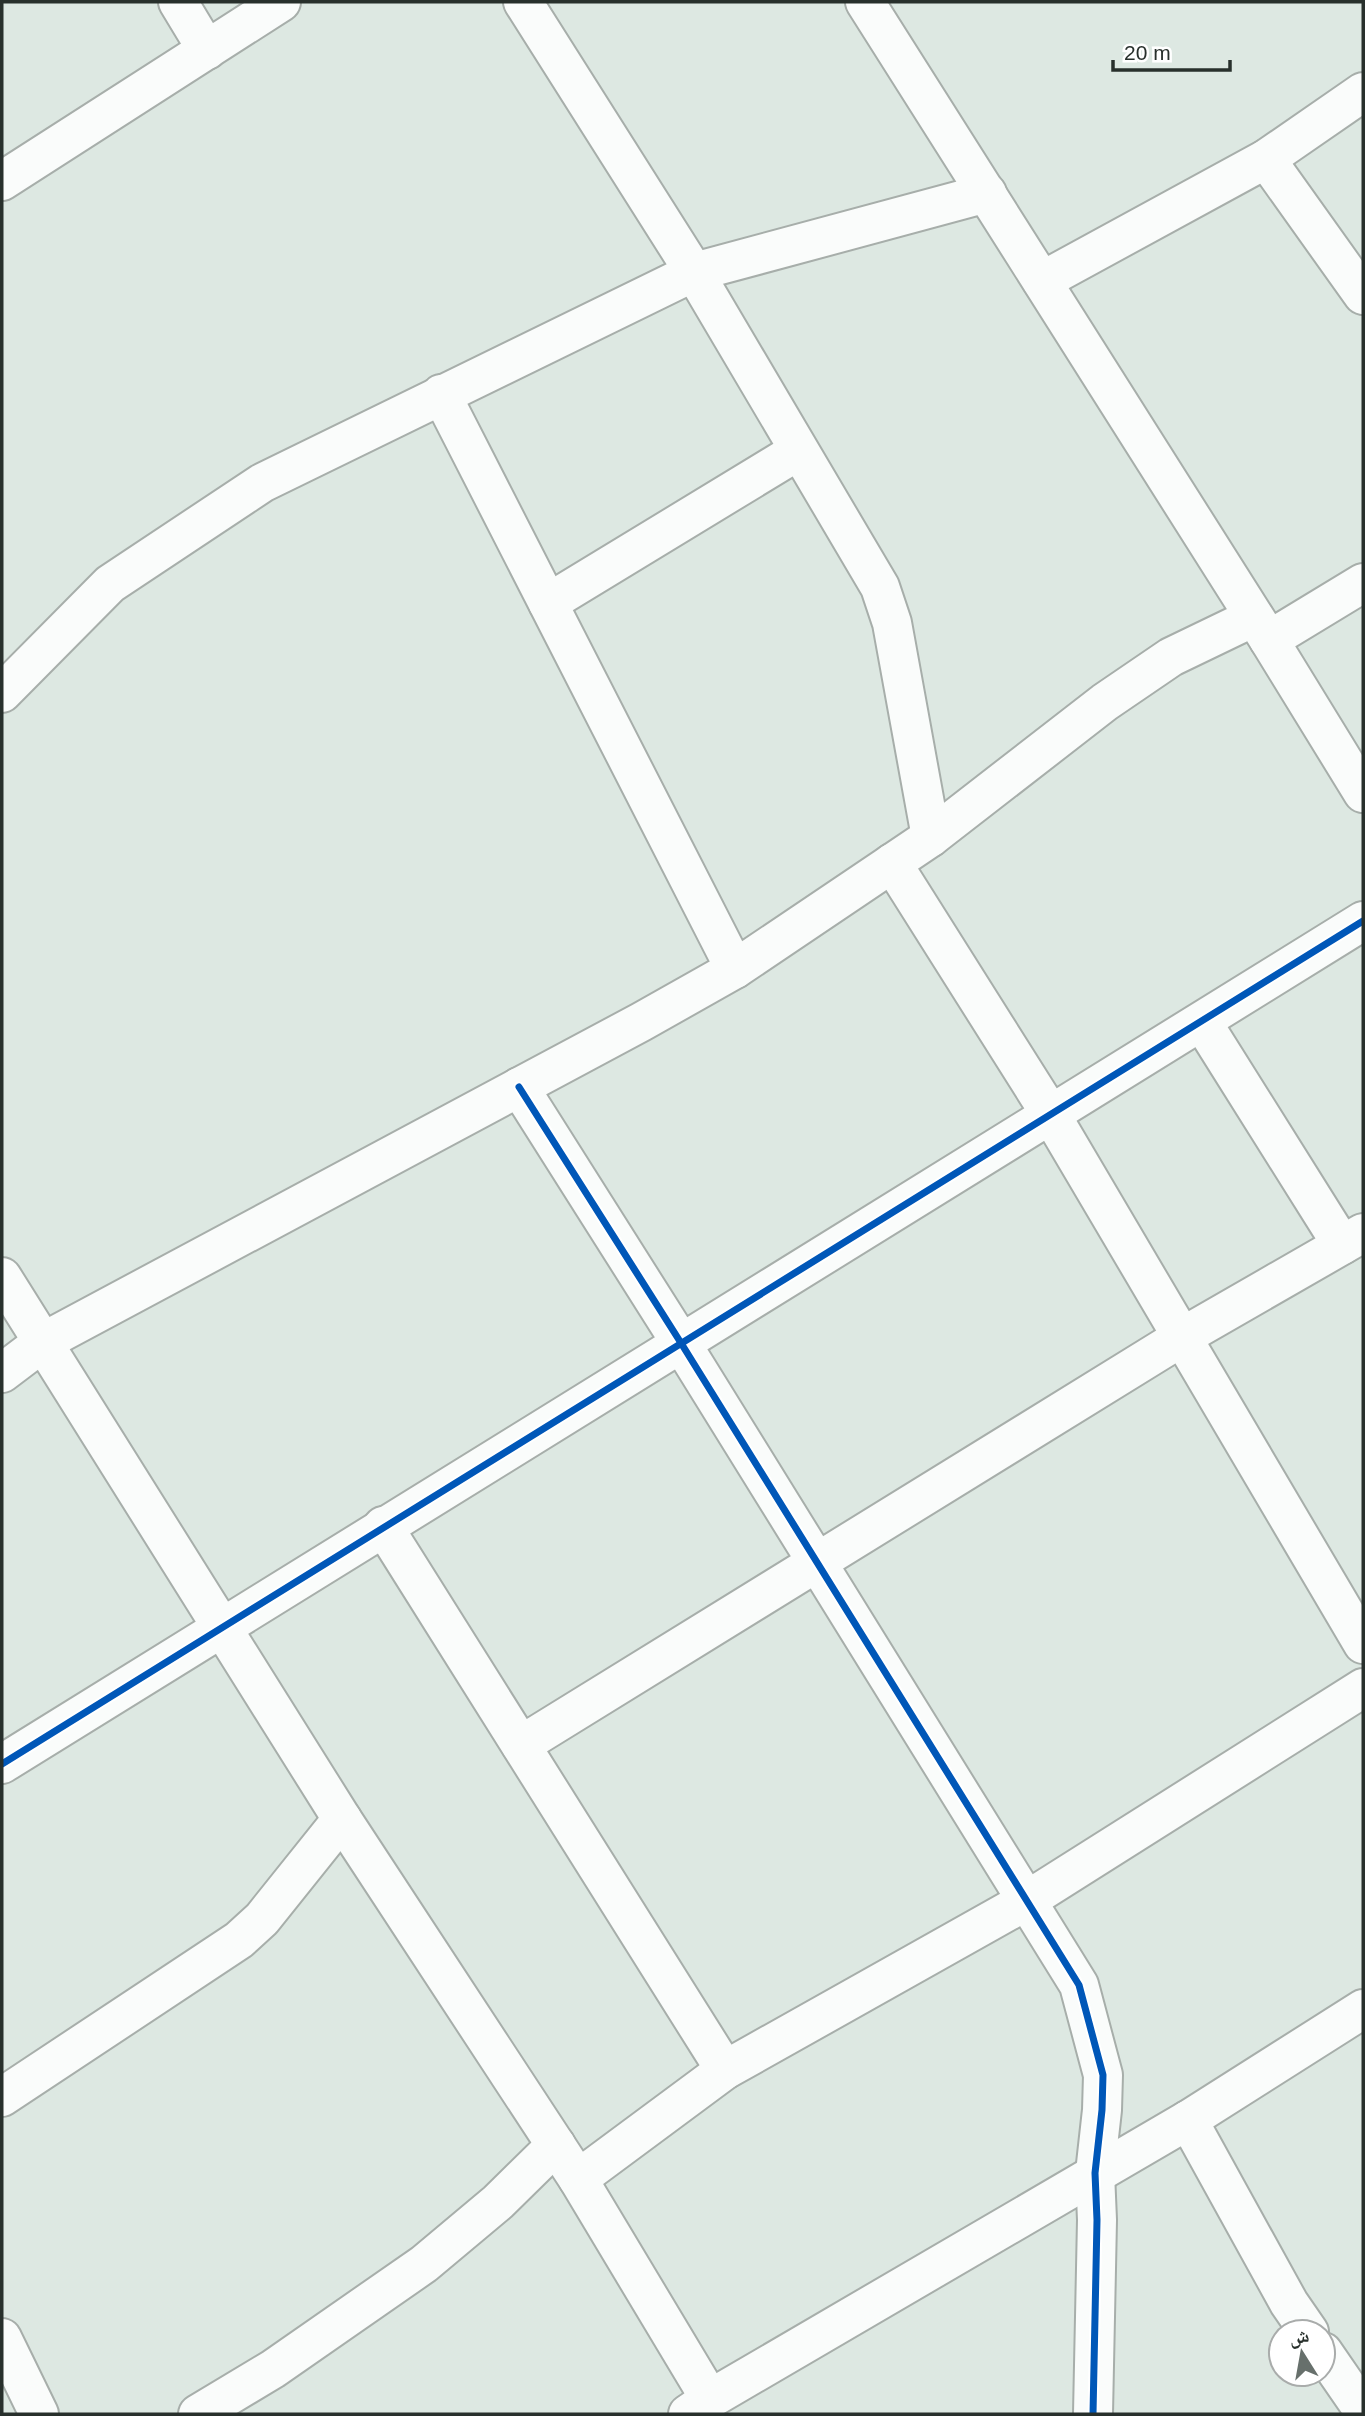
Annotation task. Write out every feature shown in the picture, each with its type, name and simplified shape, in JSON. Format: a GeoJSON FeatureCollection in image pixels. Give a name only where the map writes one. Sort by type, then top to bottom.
{"type":"FeatureCollection","features":[{"type":"Feature","properties":{"kind":"street"},"geometry":{"type":"LineString","coordinates":[[178,2],[206,50]]}},
{"type":"Feature","properties":{"kind":"street"},"geometry":{"type":"LineString","coordinates":[[2,181],[281,2]]}},
{"type":"Feature","properties":{"kind":"street"},"geometry":{"type":"LineString","coordinates":[[523,2],[694,272],[880,587],[892,624],[931,837]]}},
{"type":"Feature","properties":{"kind":"street"},"geometry":{"type":"LineString","coordinates":[[868,3],[1363,793]]}},
{"type":"Feature","properties":{"kind":"street"},"geometry":{"type":"LineString","coordinates":[[1042,281],[1266,159],[1363,92]]}},
{"type":"Feature","properties":{"kind":"street"},"geometry":{"type":"LineString","coordinates":[[1266,159],[1363,295]]}},
{"type":"Feature","properties":{"kind":"street"},"geometry":{"type":"LineString","coordinates":[[2,693],[110,584],[262,482],[694,272],[987,193]]}},
{"type":"Feature","properties":{"kind":"street"},"geometry":{"type":"LineString","coordinates":[[441,394],[735,969]]}},
{"type":"Feature","properties":{"kind":"street"},"geometry":{"type":"LineString","coordinates":[[548,603],[798,451]]}},
{"type":"Feature","properties":{"kind":"street"},"geometry":{"type":"LineString","coordinates":[[2,1373],[43,1342],[641,1023],[735,969],[931,837],[1105,702],[1171,657],[1262,628],[1363,583]]}},
{"type":"Feature","properties":{"kind":"street"},"geometry":{"type":"LineString","coordinates":[[892,863],[1051,1115],[1363,1644]]}},
{"type":"Feature","properties":{"kind":"street"},"geometry":{"type":"LineString","coordinates":[[2,1764],[1363,921]]}},
{"type":"Feature","properties":{"kind":"street"},"geometry":{"type":"LineString","coordinates":[[521,1745],[1182,1337],[1353,1239],[1202,1022]]}},
{"type":"Feature","properties":{"kind":"street"},"geometry":{"type":"LineString","coordinates":[[519,1087],[1079,1985],[1103,2075],[1095,2173],[1097,2220],[1093,2414]]}},
{"type":"Feature","properties":{"kind":"street"},"geometry":{"type":"LineString","coordinates":[[2,1277],[342,1819],[578,2179],[699,2406],[1188,2120],[1363,2008]]}},
{"type":"Feature","properties":{"kind":"street"},"geometry":{"type":"LineString","coordinates":[[383,1526],[725,2070]]}},
{"type":"Feature","properties":{"kind":"street"},"geometry":{"type":"LineString","coordinates":[[578,2179],[725,2070],[1026,1901],[1363,1688]]}},
{"type":"Feature","properties":{"kind":"street"},"geometry":{"type":"LineString","coordinates":[[2,2097],[239,1940],[262,1919],[342,1819]]}},
{"type":"Feature","properties":{"kind":"street"},"geometry":{"type":"LineString","coordinates":[[1188,2120],[1299,2318]]}},
{"type":"Feature","properties":{"kind":"street"},"geometry":{"type":"LineString","coordinates":[[198,2414],[273,2369],[424,2264],[498,2202],[556,2145]]}},
{"type":"Feature","properties":{"kind":"street"},"geometry":{"type":"LineString","coordinates":[[2,2338],[39,2414]]}},
{"type":"Feature","properties":{"kind":"street"},"geometry":{"type":"LineString","coordinates":[[1337,2372],[1363,2410]]}},
{"type":"Feature","properties":{"kind":"cycle path"},"geometry":{"type":"LineString","coordinates":[[2,1764],[1363,921]]}},
{"type":"Feature","properties":{"kind":"cycle path"},"geometry":{"type":"LineString","coordinates":[[519,1087],[1079,1985],[1103,2075],[1095,2173],[1097,2220],[1093,2414]]}}]}
